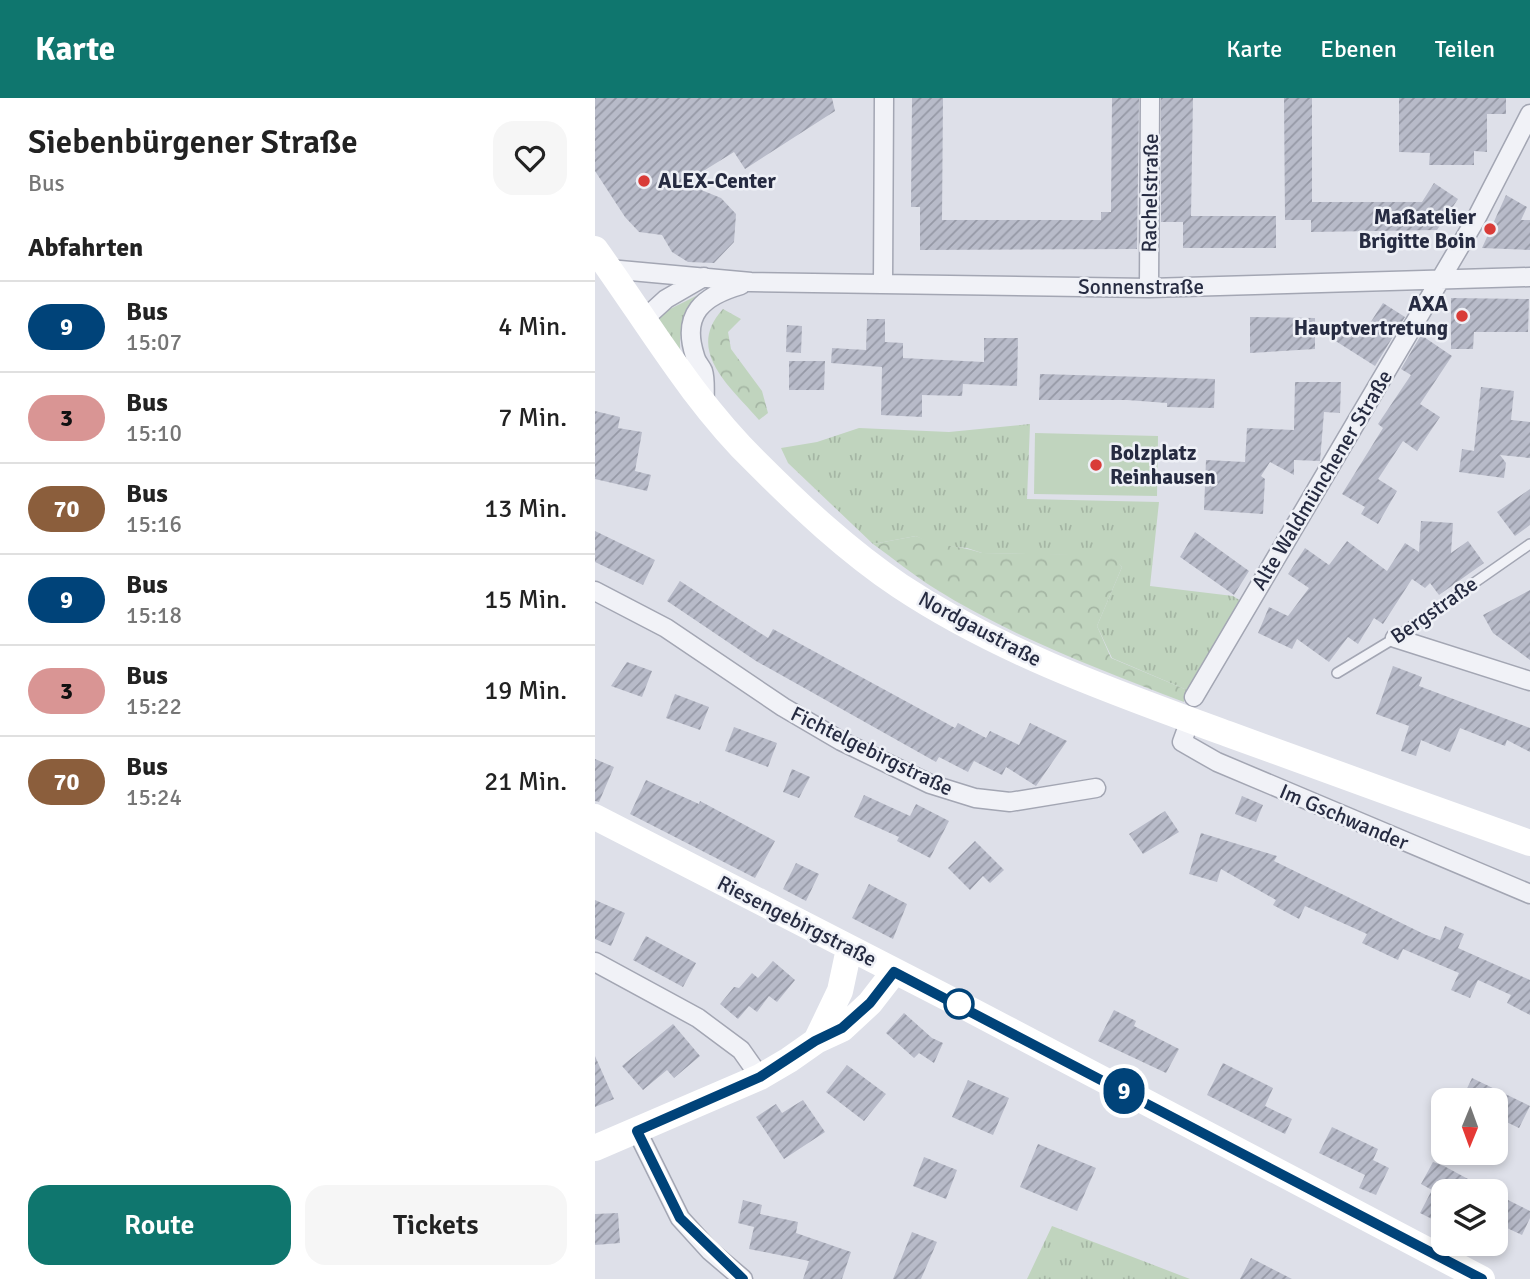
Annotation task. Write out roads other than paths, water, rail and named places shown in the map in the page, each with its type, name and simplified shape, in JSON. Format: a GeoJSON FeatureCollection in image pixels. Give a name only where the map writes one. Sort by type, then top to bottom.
{"type":"FeatureCollection","features":[{"type":"Feature","properties":{"kind":"street"},"geometry":{"type":"LineString","coordinates":[[883,284],[884,98]]}},
{"type":"Feature","properties":{"kind":"street","name":"Rachelstraße"},"geometry":{"type":"LineString","coordinates":[[1149,288],[1150,98]]}},
{"type":"Feature","properties":{"kind":"street","name":"Alte Waldmünchener Straße"},"geometry":{"type":"LineString","coordinates":[[1192,709],[1440,281],[1530,114]]}},
{"type":"Feature","properties":{"kind":"street","name":"Sonnenstraße"},"geometry":{"type":"LineString","coordinates":[[602,259],[704,277],[751,282],[1149,288],[1530,277]]}},
{"type":"Feature","properties":{"kind":"street","name":"Nordgaustraße"},"geometry":{"type":"LineString","coordinates":[[602,259],[705,404],[755,462],[802,506],[901,587],[1006,647],[1192,709],[1530,843]]}},
{"type":"Feature","properties":{"kind":"street"},"geometry":{"type":"LineString","coordinates":[[643,320],[666,299],[704,277]]}},
{"type":"Feature","properties":{"kind":"street","name":"Sonnenstraße"},"geometry":{"type":"LineString","coordinates":[[705,404],[703,373],[695,358],[691,338],[693,316],[701,303],[715,292],[751,282]]}},
{"type":"Feature","properties":{"kind":"street","name":"Fichtelgebirgstraße"},"geometry":{"type":"LineString","coordinates":[[595,591],[666,628],[794,714],[930,784],[975,798],[1010,802],[1096,788]]}},
{"type":"Feature","properties":{"kind":"street"},"geometry":{"type":"LineString","coordinates":[[1395,638],[1530,681]]}},
{"type":"Feature","properties":{"kind":"street","name":"Im Gschwander"},"geometry":{"type":"LineString","coordinates":[[1192,709],[1182,742],[1217,762],[1530,894]]}},
{"type":"Feature","properties":{"kind":"street","name":"Riesengebirgstraße"},"geometry":{"type":"LineString","coordinates":[[595,817],[1482,1279]]}},
{"type":"Feature","properties":{"kind":"street"},"geometry":{"type":"LineString","coordinates":[[815,1041],[840,991],[849,948]]}},
{"type":"Feature","properties":{"kind":"street"},"geometry":{"type":"LineString","coordinates":[[595,962],[698,1018],[741,1050],[760,1077]]}},
{"type":"Feature","properties":{"kind":"street"},"geometry":{"type":"LineString","coordinates":[[595,1148],[760,1077],[815,1041],[842,1028],[870,1003],[894,972]]}},
{"type":"Feature","properties":{"kind":"street"},"geometry":{"type":"LineString","coordinates":[[637,1131],[680,1218],[743,1279]]}},
{"type":"Feature","properties":{"kind":"lane","name":"Bergstraße"},"geometry":{"type":"LineString","coordinates":[[1337,673],[1395,638],[1530,544]]}},
{"type":"Feature","properties":{"kind":"place","name":"ALEX-Center"},"geometry":{"type":"Point","coordinates":[644,181]}},
{"type":"Feature","properties":{"kind":"place","name":"Maßatelier Brigitte Boin"},"geometry":{"type":"Point","coordinates":[1490,229]}},
{"type":"Feature","properties":{"kind":"place","name":"AXA Hauptvertretung"},"geometry":{"type":"Point","coordinates":[1462,316]}},
{"type":"Feature","properties":{"kind":"place","name":"Bolzplatz Reinhausen"},"geometry":{"type":"Point","coordinates":[1096,465]}}]}
